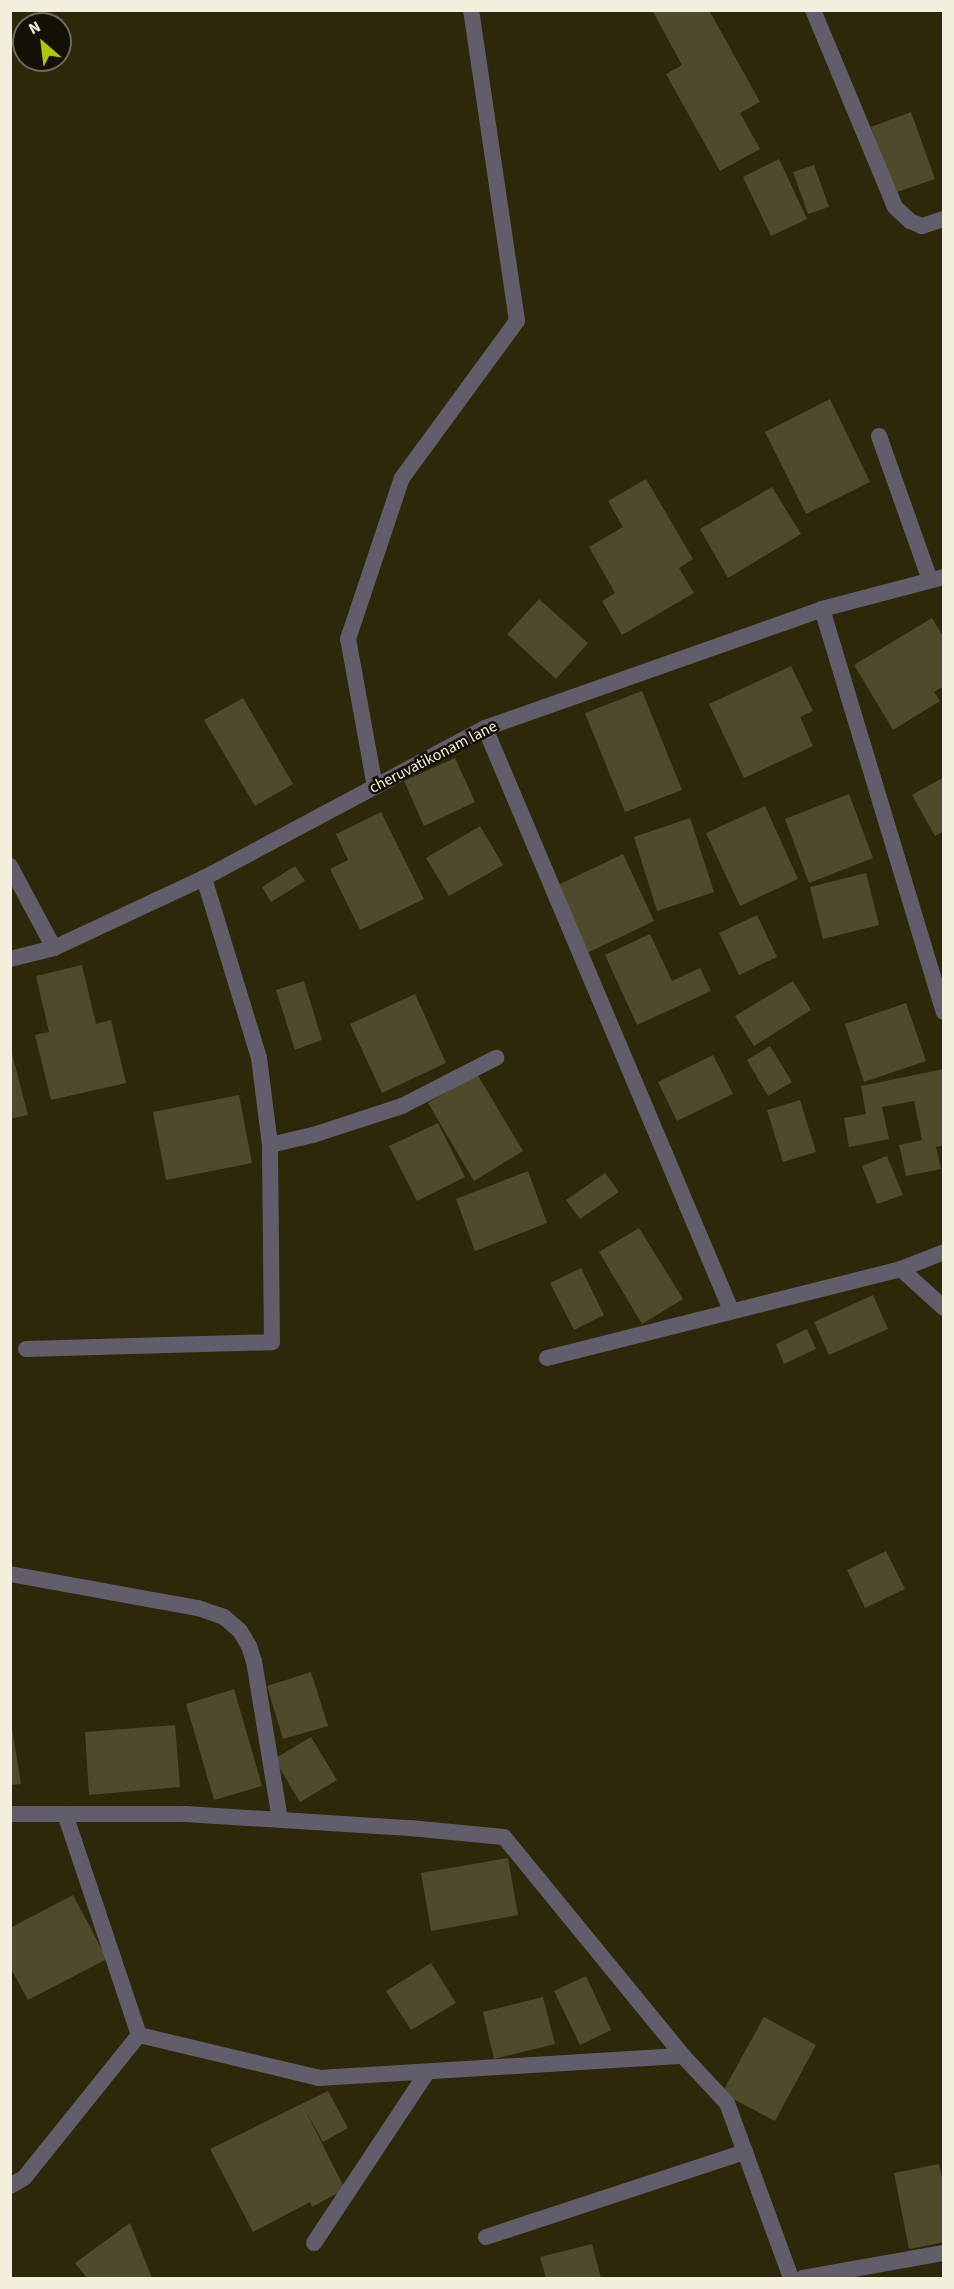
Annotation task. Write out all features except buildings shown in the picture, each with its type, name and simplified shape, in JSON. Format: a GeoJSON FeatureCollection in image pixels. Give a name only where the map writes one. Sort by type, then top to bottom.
{"type":"FeatureCollection","features":[{"type":"Feature","properties":{"kind":"street"},"geometry":{"type":"LineString","coordinates":[[375,786],[348,639],[402,478],[517,321],[471,10]]}},
{"type":"Feature","properties":{"kind":"street"},"geometry":{"type":"LineString","coordinates":[[813,10],[895,207],[910,221],[922,225],[944,219]]}},
{"type":"Feature","properties":{"kind":"street"},"geometry":{"type":"LineString","coordinates":[[879,436],[937,578]]}},
{"type":"Feature","properties":{"kind":"street","name":"cheruvatikonam lane"},"geometry":{"type":"LineString","coordinates":[[10,960],[54,948],[204,878],[485,728],[822,609],[937,578]]}},
{"type":"Feature","properties":{"kind":"street"},"geometry":{"type":"LineString","coordinates":[[822,609],[944,1012]]}},
{"type":"Feature","properties":{"kind":"street"},"geometry":{"type":"LineString","coordinates":[[485,728],[731,1310]]}},
{"type":"Feature","properties":{"kind":"street"},"geometry":{"type":"LineString","coordinates":[[10,866],[54,948]]}},
{"type":"Feature","properties":{"kind":"street"},"geometry":{"type":"LineString","coordinates":[[26,1349],[272,1342],[270,1145],[259,1058],[204,878]]}},
{"type":"Feature","properties":{"kind":"street"},"geometry":{"type":"LineString","coordinates":[[270,1145],[312,1135],[402,1106],[495,1058]]}},
{"type":"Feature","properties":{"kind":"street"},"geometry":{"type":"LineString","coordinates":[[547,1358],[901,1269],[944,1252]]}},
{"type":"Feature","properties":{"kind":"street"},"geometry":{"type":"LineString","coordinates":[[901,1269],[944,1308]]}},
{"type":"Feature","properties":{"kind":"street"},"geometry":{"type":"LineString","coordinates":[[10,1574],[198,1608],[224,1617],[240,1631],[249,1646],[254,1661],[280,1820]]}},
{"type":"Feature","properties":{"kind":"street"},"geometry":{"type":"LineString","coordinates":[[10,1814],[185,1814],[504,1837],[682,2056],[727,2103],[791,2278]]}},
{"type":"Feature","properties":{"kind":"street"},"geometry":{"type":"LineString","coordinates":[[65,1814],[139,2035]]}},
{"type":"Feature","properties":{"kind":"street"},"geometry":{"type":"LineString","coordinates":[[139,2035],[319,2078],[682,2056]]}},
{"type":"Feature","properties":{"kind":"street"},"geometry":{"type":"LineString","coordinates":[[10,2186],[24,2178],[139,2035]]}},
{"type":"Feature","properties":{"kind":"street"},"geometry":{"type":"LineString","coordinates":[[314,2243],[427,2072]]}},
{"type":"Feature","properties":{"kind":"street"},"geometry":{"type":"LineString","coordinates":[[486,2237],[745,2152]]}},
{"type":"Feature","properties":{"kind":"street"},"geometry":{"type":"LineString","coordinates":[[803,2278],[944,2253]]}}]}
